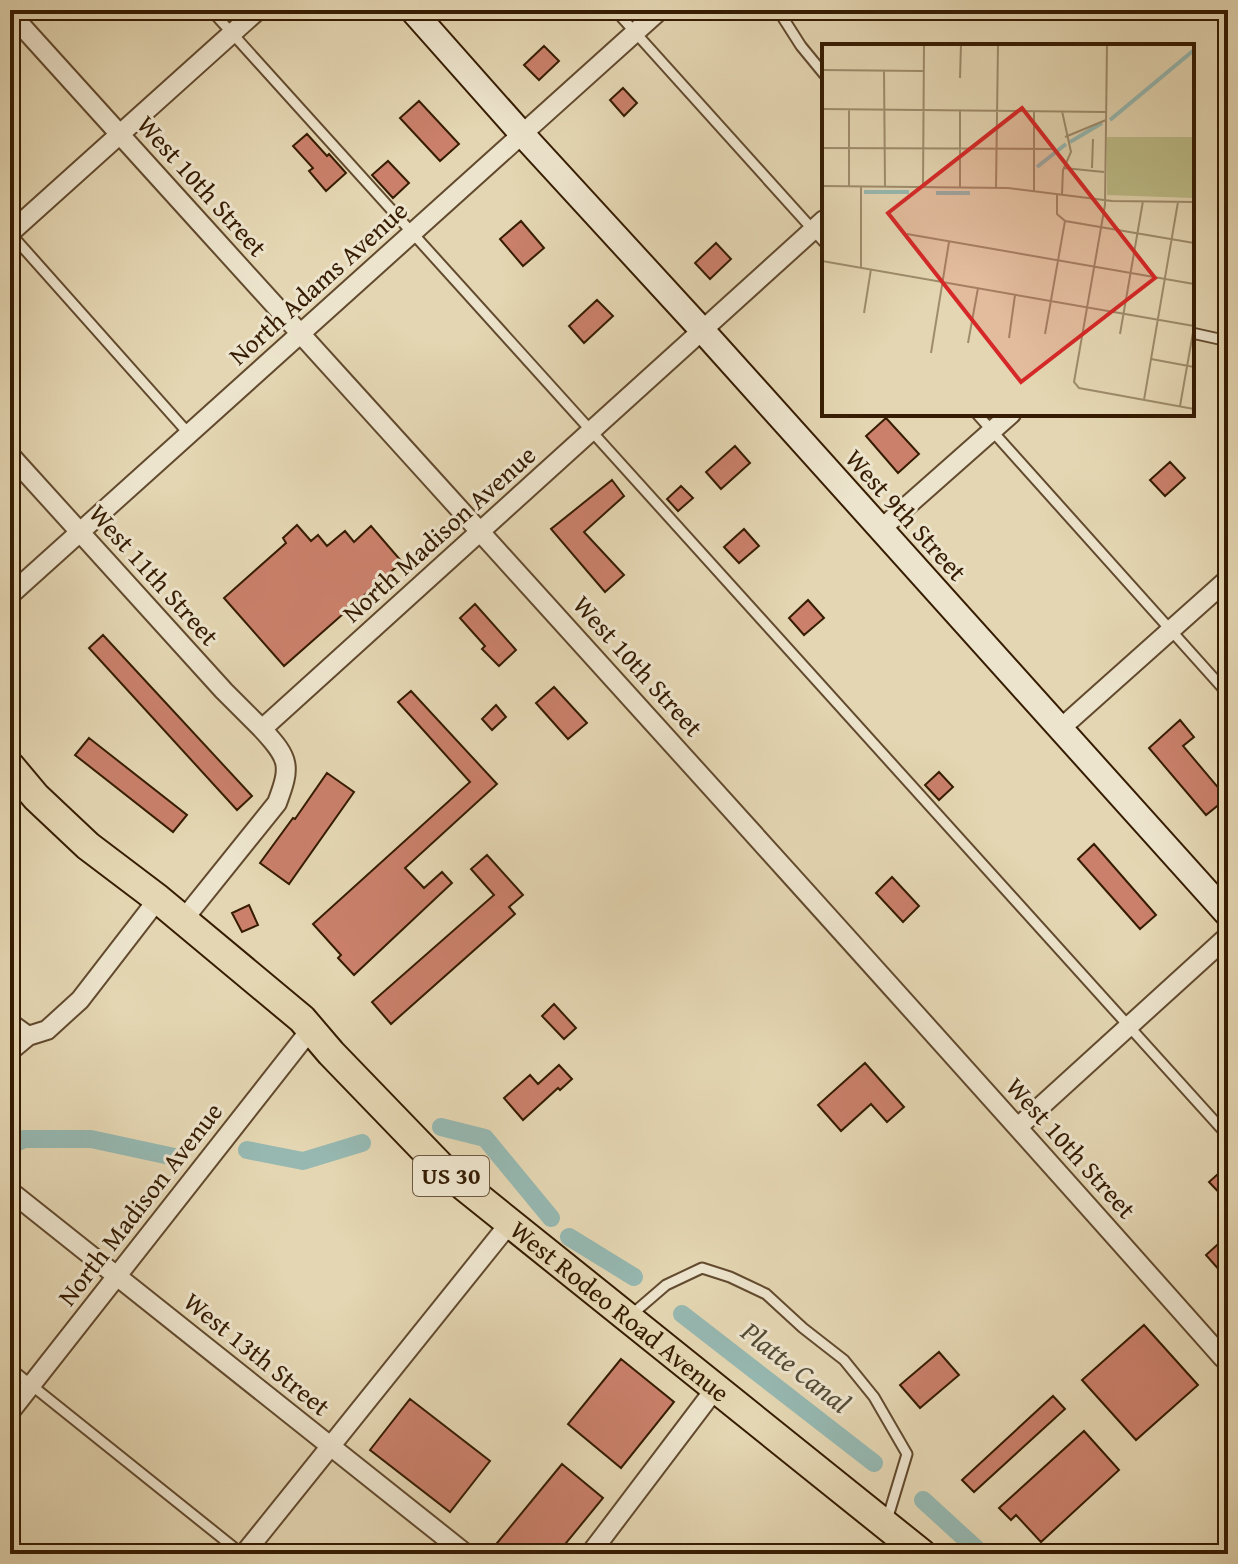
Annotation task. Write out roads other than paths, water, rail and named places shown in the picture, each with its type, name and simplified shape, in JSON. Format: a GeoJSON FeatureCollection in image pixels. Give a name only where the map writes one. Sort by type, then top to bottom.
{"type":"FeatureCollection","features":[{"type":"Feature","properties":{"kind":"main road","name":"West Rodeo Road Avenue"},"geometry":{"type":"LineString","coordinates":[[10,766],[36,797],[88,846],[158,899],[302,1019],[444,1170],[922,1554]]}},
{"type":"Feature","properties":{"kind":"street"},"geometry":{"type":"LineString","coordinates":[[10,233],[258,10]]}},
{"type":"Feature","properties":{"kind":"street","name":"West 9th Street"},"geometry":{"type":"LineString","coordinates":[[412,10],[1228,915]]}},
{"type":"Feature","properties":{"kind":"street","name":"North Adams Avenue"},"geometry":{"type":"LineString","coordinates":[[10,595],[660,10]]}},
{"type":"Feature","properties":{"kind":"street","name":"West 10th Street"},"geometry":{"type":"LineString","coordinates":[[10,13],[481,531],[1223,1358]]}},
{"type":"Feature","properties":{"kind":"street","name":"North Madison Avenue"},"geometry":{"type":"LineString","coordinates":[[262,729],[702,330],[820,231]]}},
{"type":"Feature","properties":{"kind":"street"},"geometry":{"type":"LineString","coordinates":[[881,529],[1009,416]]}},
{"type":"Feature","properties":{"kind":"street","name":"West 11th Street"},"geometry":{"type":"LineString","coordinates":[[10,455],[262,729]]}},
{"type":"Feature","properties":{"kind":"street"},"geometry":{"type":"LineString","coordinates":[[1060,729],[1228,579]]}},
{"type":"Feature","properties":{"kind":"street"},"geometry":{"type":"LineString","coordinates":[[183,920],[277,803],[286,781],[287,763],[262,729]]}},
{"type":"Feature","properties":{"kind":"street"},"geometry":{"type":"LineString","coordinates":[[10,1051],[28,1036],[47,1030],[80,1000],[158,899]]}},
{"type":"Feature","properties":{"kind":"street"},"geometry":{"type":"LineString","coordinates":[[1018,1127],[1228,936]]}},
{"type":"Feature","properties":{"kind":"street"},"geometry":{"type":"LineString","coordinates":[[10,1023],[28,1036]]}},
{"type":"Feature","properties":{"kind":"street","name":"North Madison Avenue"},"geometry":{"type":"LineString","coordinates":[[10,1412],[311,1029]]}},
{"type":"Feature","properties":{"kind":"street","name":"West 13th Street"},"geometry":{"type":"LineString","coordinates":[[15,1195],[466,1554]]}},
{"type":"Feature","properties":{"kind":"street"},"geometry":{"type":"LineString","coordinates":[[243,1554],[509,1224]]}},
{"type":"Feature","properties":{"kind":"street"},"geometry":{"type":"LineString","coordinates":[[590,1554],[715,1389]]}},
{"type":"Feature","properties":{"kind":"street"},"geometry":{"type":"LineString","coordinates":[[10,1550],[15,1554]]}},
{"type":"Feature","properties":{"kind":"lane"},"geometry":{"type":"LineString","coordinates":[[211,10],[1228,1136]]}},
{"type":"Feature","properties":{"kind":"lane"},"geometry":{"type":"LineString","coordinates":[[615,10],[820,231]]}},
{"type":"Feature","properties":{"kind":"lane"},"geometry":{"type":"LineString","coordinates":[[778,10],[822,72]]}},
{"type":"Feature","properties":{"kind":"lane"},"geometry":{"type":"LineString","coordinates":[[10,233],[189,434]]}},
{"type":"Feature","properties":{"kind":"lane"},"geometry":{"type":"LineString","coordinates":[[1194,333],[1228,341]]}},
{"type":"Feature","properties":{"kind":"lane"},"geometry":{"type":"LineString","coordinates":[[979,416],[1228,694]]}},
{"type":"Feature","properties":{"kind":"lane"},"geometry":{"type":"LineString","coordinates":[[627,1318],[666,1285],[702,1268],[766,1294],[844,1360],[874,1397],[907,1454],[885,1525]]}},
{"type":"Feature","properties":{"kind":"lane"},"geometry":{"type":"LineString","coordinates":[[10,1368],[243,1554]]}},
{"type":"Feature","properties":{"kind":"waterway","name":"Platte Canal"},"geometry":{"type":"LineString","coordinates":[[441,1127],[485,1138],[551,1218]]}},
{"type":"Feature","properties":{"kind":"waterway","name":"Platte Canal"},"geometry":{"type":"LineString","coordinates":[[10,1146],[24,1139],[91,1139],[179,1158]]}},
{"type":"Feature","properties":{"kind":"waterway","name":"Platte Canal"},"geometry":{"type":"LineString","coordinates":[[247,1150],[303,1161],[362,1143]]}},
{"type":"Feature","properties":{"kind":"waterway"},"geometry":{"type":"LineString","coordinates":[[569,1237],[634,1277]]}},
{"type":"Feature","properties":{"kind":"waterway","name":"Platte Canal"},"geometry":{"type":"LineString","coordinates":[[682,1314],[874,1463]]}},
{"type":"Feature","properties":{"kind":"waterway"},"geometry":{"type":"LineString","coordinates":[[923,1500],[982,1554]]}}]}
